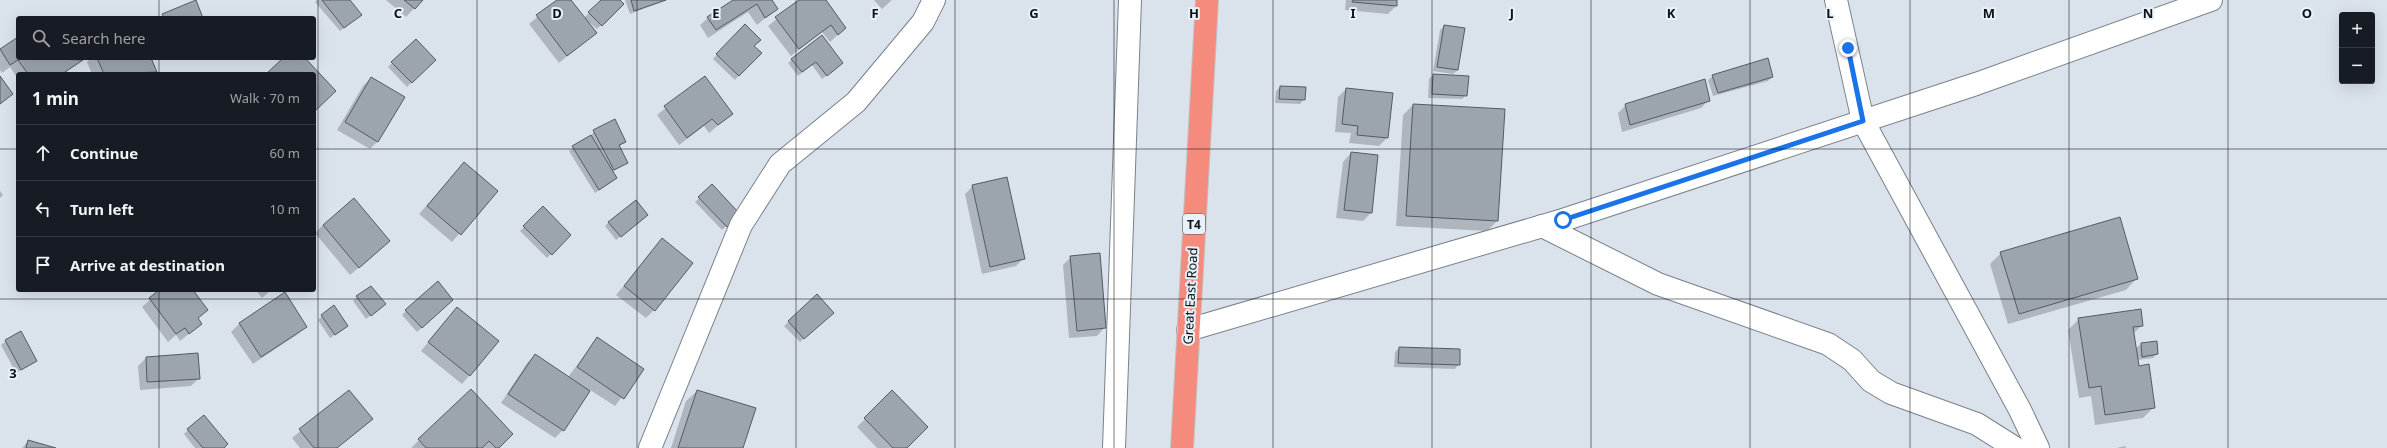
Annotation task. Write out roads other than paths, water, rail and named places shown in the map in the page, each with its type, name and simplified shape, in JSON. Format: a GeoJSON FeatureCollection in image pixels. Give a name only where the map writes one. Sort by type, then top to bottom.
{"type":"FeatureCollection","features":[{"type":"Feature","properties":{"kind":"highway","name":"Great East Road"},"geometry":{"type":"LineString","coordinates":[[1182,448],[1207,0]]}},
{"type":"Feature","properties":{"kind":"street"},"geometry":{"type":"LineString","coordinates":[[650,448],[741,225],[780,164],[856,102],[923,22],[934,0]]}},
{"type":"Feature","properties":{"kind":"street"},"geometry":{"type":"LineString","coordinates":[[1114,448],[1130,0]]}},
{"type":"Feature","properties":{"kind":"street"},"geometry":{"type":"LineString","coordinates":[[1836,0],[1863,121],[2020,410],[2038,448]]}},
{"type":"Feature","properties":{"kind":"street"},"geometry":{"type":"LineString","coordinates":[[1188,330],[1542,226],[1976,84],[2211,0]]}},
{"type":"Feature","properties":{"kind":"street"},"geometry":{"type":"LineString","coordinates":[[1542,226],[1658,284],[1828,344],[1852,360],[1871,381],[1891,394],[1977,424],[2015,448]]}}]}
